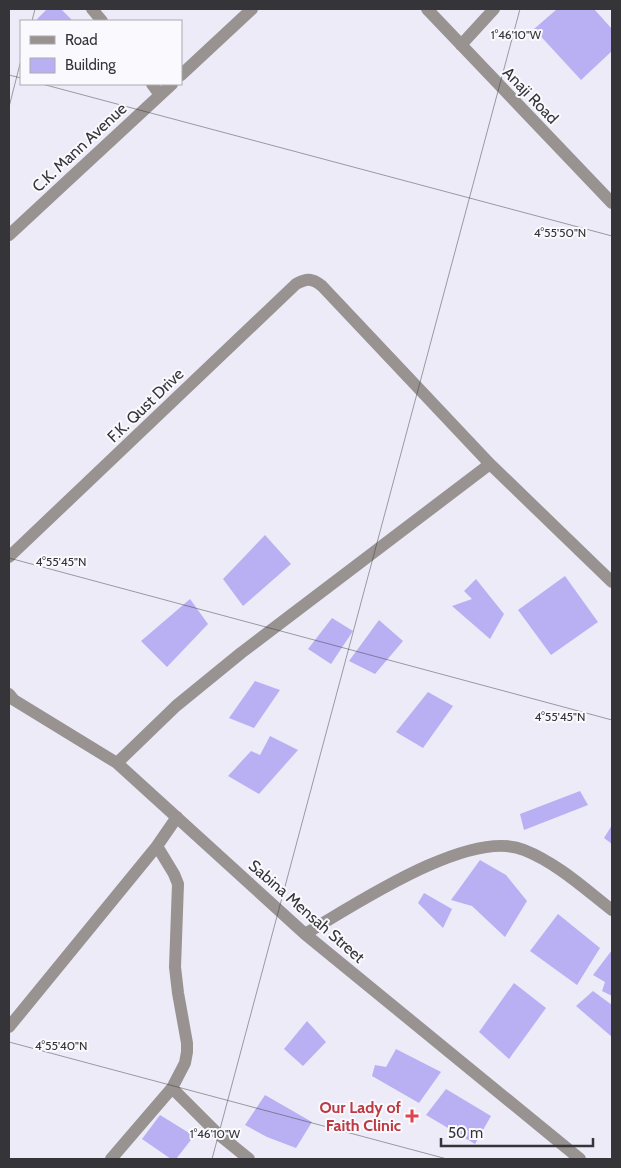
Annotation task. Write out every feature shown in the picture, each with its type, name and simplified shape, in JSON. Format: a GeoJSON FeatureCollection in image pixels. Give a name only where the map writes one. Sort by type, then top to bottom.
{"type":"FeatureCollection","features":[{"type":"Feature","properties":{"kind":"street"},"geometry":{"type":"LineString","coordinates":[[92,9],[101,20]]}},
{"type":"Feature","properties":{"kind":"street"},"geometry":{"type":"LineString","coordinates":[[182,74],[252,9]]}},
{"type":"Feature","properties":{"kind":"street","name":"Anaji Road"},"geometry":{"type":"LineString","coordinates":[[427,9],[612,204]]}},
{"type":"Feature","properties":{"kind":"street"},"geometry":{"type":"LineString","coordinates":[[461,46],[494,9]]}},
{"type":"Feature","properties":{"kind":"street"},"geometry":{"type":"LineString","coordinates":[[153,85],[160,95]]}},
{"type":"Feature","properties":{"kind":"street","name":"C.K. Mann Avenue"},"geometry":{"type":"LineString","coordinates":[[9,235],[171,85]]}},
{"type":"Feature","properties":{"kind":"street","name":"F.K. Qust Drive"},"geometry":{"type":"LineString","coordinates":[[9,557],[296,284],[305,279],[314,280],[322,286],[490,464]]}},
{"type":"Feature","properties":{"kind":"street"},"geometry":{"type":"LineString","coordinates":[[117,763],[176,706],[241,654],[490,464],[612,582]]}},
{"type":"Feature","properties":{"kind":"street","name":"Sabina Mensah Street"},"geometry":{"type":"LineString","coordinates":[[11,699],[117,763],[305,934],[580,1159]]}},
{"type":"Feature","properties":{"kind":"street"},"geometry":{"type":"LineString","coordinates":[[9,1027],[157,846],[177,817]]}},
{"type":"Feature","properties":{"kind":"street"},"geometry":{"type":"LineString","coordinates":[[111,1159],[172,1088],[185,1062],[187,1052],[175,967],[179,891],[174,874],[157,846]]}},
{"type":"Feature","properties":{"kind":"street"},"geometry":{"type":"LineString","coordinates":[[305,934],[409,874],[450,857],[489,846],[510,846],[524,849],[569,876],[612,910]]}},
{"type":"Feature","properties":{"kind":"street"},"geometry":{"type":"LineString","coordinates":[[172,1088],[217,1133],[249,1159]]}},
{"type":"Feature","properties":{"kind":"building"},"geometry":{"type":"Polygon","coordinates":[[[47,9],[61,9],[72,20],[38,20],[47,9]]]}},
{"type":"Feature","properties":{"kind":"building"},"geometry":{"type":"Polygon","coordinates":[[[557,9],[594,9],[612,29],[612,51],[581,80],[534,29],[557,9]]]}},
{"type":"Feature","properties":{"kind":"building"},"geometry":{"type":"Polygon","coordinates":[[[265,535],[291,564],[243,606],[223,579],[265,535]]]}},
{"type":"Feature","properties":{"kind":"building"},"geometry":{"type":"Polygon","coordinates":[[[565,576],[598,622],[551,655],[518,610],[565,576]]]}},
{"type":"Feature","properties":{"kind":"building"},"geometry":{"type":"Polygon","coordinates":[[[476,579],[504,614],[490,639],[452,606],[472,599],[464,591],[476,579]]]}},
{"type":"Feature","properties":{"kind":"building"},"geometry":{"type":"Polygon","coordinates":[[[190,599],[208,624],[167,667],[141,641],[190,599]]]}},
{"type":"Feature","properties":{"kind":"building"},"geometry":{"type":"Polygon","coordinates":[[[332,618],[353,631],[331,664],[308,649],[332,618]]]}},
{"type":"Feature","properties":{"kind":"building"},"geometry":{"type":"Polygon","coordinates":[[[379,620],[403,641],[375,674],[349,661],[379,620]]]}},
{"type":"Feature","properties":{"kind":"building"},"geometry":{"type":"Polygon","coordinates":[[[255,681],[280,690],[254,728],[229,718],[255,681]]]}},
{"type":"Feature","properties":{"kind":"building"},"geometry":{"type":"Polygon","coordinates":[[[428,692],[453,706],[423,748],[396,732],[428,692]]]}},
{"type":"Feature","properties":{"kind":"building"},"geometry":{"type":"Polygon","coordinates":[[[270,736],[298,750],[259,794],[228,776],[251,751],[260,755],[270,736]]]}},
{"type":"Feature","properties":{"kind":"building"},"geometry":{"type":"Polygon","coordinates":[[[580,791],[588,805],[524,830],[520,814],[580,791]]]}},
{"type":"Feature","properties":{"kind":"building"},"geometry":{"type":"Polygon","coordinates":[[[612,825],[612,844],[604,838],[612,825]]]}},
{"type":"Feature","properties":{"kind":"building"},"geometry":{"type":"Polygon","coordinates":[[[480,860],[506,875],[527,901],[505,937],[472,906],[451,900],[480,860]]]}},
{"type":"Feature","properties":{"kind":"building"},"geometry":{"type":"Polygon","coordinates":[[[424,893],[452,909],[443,928],[418,903],[424,893]]]}},
{"type":"Feature","properties":{"kind":"building"},"geometry":{"type":"Polygon","coordinates":[[[558,914],[600,948],[577,985],[530,951],[558,914]]]}},
{"type":"Feature","properties":{"kind":"building"},"geometry":{"type":"Polygon","coordinates":[[[612,950],[612,996],[602,991],[605,982],[593,975],[612,950]]]}},
{"type":"Feature","properties":{"kind":"building"},"geometry":{"type":"Polygon","coordinates":[[[514,983],[546,1008],[509,1059],[479,1032],[514,983]]]}},
{"type":"Feature","properties":{"kind":"building"},"geometry":{"type":"Polygon","coordinates":[[[593,991],[612,1005],[612,1037],[576,1006],[593,991]]]}},
{"type":"Feature","properties":{"kind":"building"},"geometry":{"type":"Polygon","coordinates":[[[307,1021],[326,1042],[303,1066],[284,1049],[307,1021]]]}},
{"type":"Feature","properties":{"kind":"building"},"geometry":{"type":"Polygon","coordinates":[[[396,1049],[441,1072],[419,1103],[372,1076],[375,1065],[386,1067],[396,1049]]]}},
{"type":"Feature","properties":{"kind":"building"},"geometry":{"type":"Polygon","coordinates":[[[446,1089],[491,1116],[475,1144],[426,1115],[446,1089]]]}},
{"type":"Feature","properties":{"kind":"building"},"geometry":{"type":"Polygon","coordinates":[[[265,1095],[312,1122],[296,1148],[267,1137],[245,1125],[265,1095]]]}},
{"type":"Feature","properties":{"kind":"building"},"geometry":{"type":"Polygon","coordinates":[[[160,1115],[194,1136],[176,1159],[171,1159],[142,1139],[160,1115]]]}},
{"type":"Feature","properties":{"kind":"place","name":"Our Lady of Faith Clinic"},"geometry":{"type":"Point","coordinates":[412,1116]}}]}
